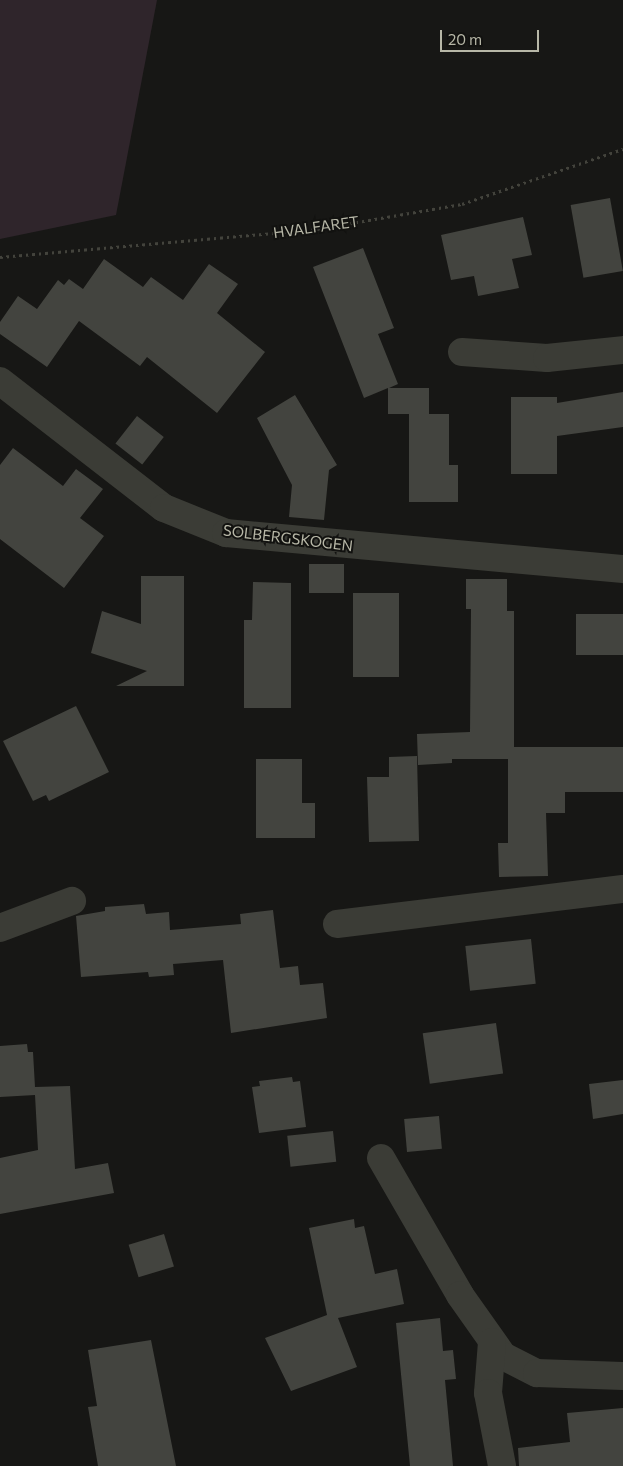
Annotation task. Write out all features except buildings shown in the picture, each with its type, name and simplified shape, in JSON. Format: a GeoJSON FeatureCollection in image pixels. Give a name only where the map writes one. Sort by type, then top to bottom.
{"type":"FeatureCollection","features":[{"type":"Feature","properties":{"kind":"street"},"geometry":{"type":"LineString","coordinates":[[462,352],[547,358],[623,350]]}},
{"type":"Feature","properties":{"kind":"street","name":"SOLBERGSKOGEN"},"geometry":{"type":"LineString","coordinates":[[0,381],[164,508],[218,530],[293,541],[623,569]]}},
{"type":"Feature","properties":{"kind":"street"},"geometry":{"type":"LineString","coordinates":[[337,924],[623,889]]}},
{"type":"Feature","properties":{"kind":"street"},"geometry":{"type":"LineString","coordinates":[[0,928],[72,901]]}},
{"type":"Feature","properties":{"kind":"street"},"geometry":{"type":"LineString","coordinates":[[381,1158],[460,1295],[492,1342],[512,1363],[537,1373],[623,1376]]}},
{"type":"Feature","properties":{"kind":"street"},"geometry":{"type":"LineString","coordinates":[[492,1342],[488,1393],[502,1466]]}},
{"type":"Feature","properties":{"kind":"path","name":"HVALFARET"},"geometry":{"type":"LineString","coordinates":[[0,257],[317,229],[452,206],[623,149]]}},
{"type":"Feature","properties":{"kind":"shaded area"},"geometry":{"type":"Polygon","coordinates":[[[0,0],[157,0],[116,215],[0,239],[0,0]]]}}]}
